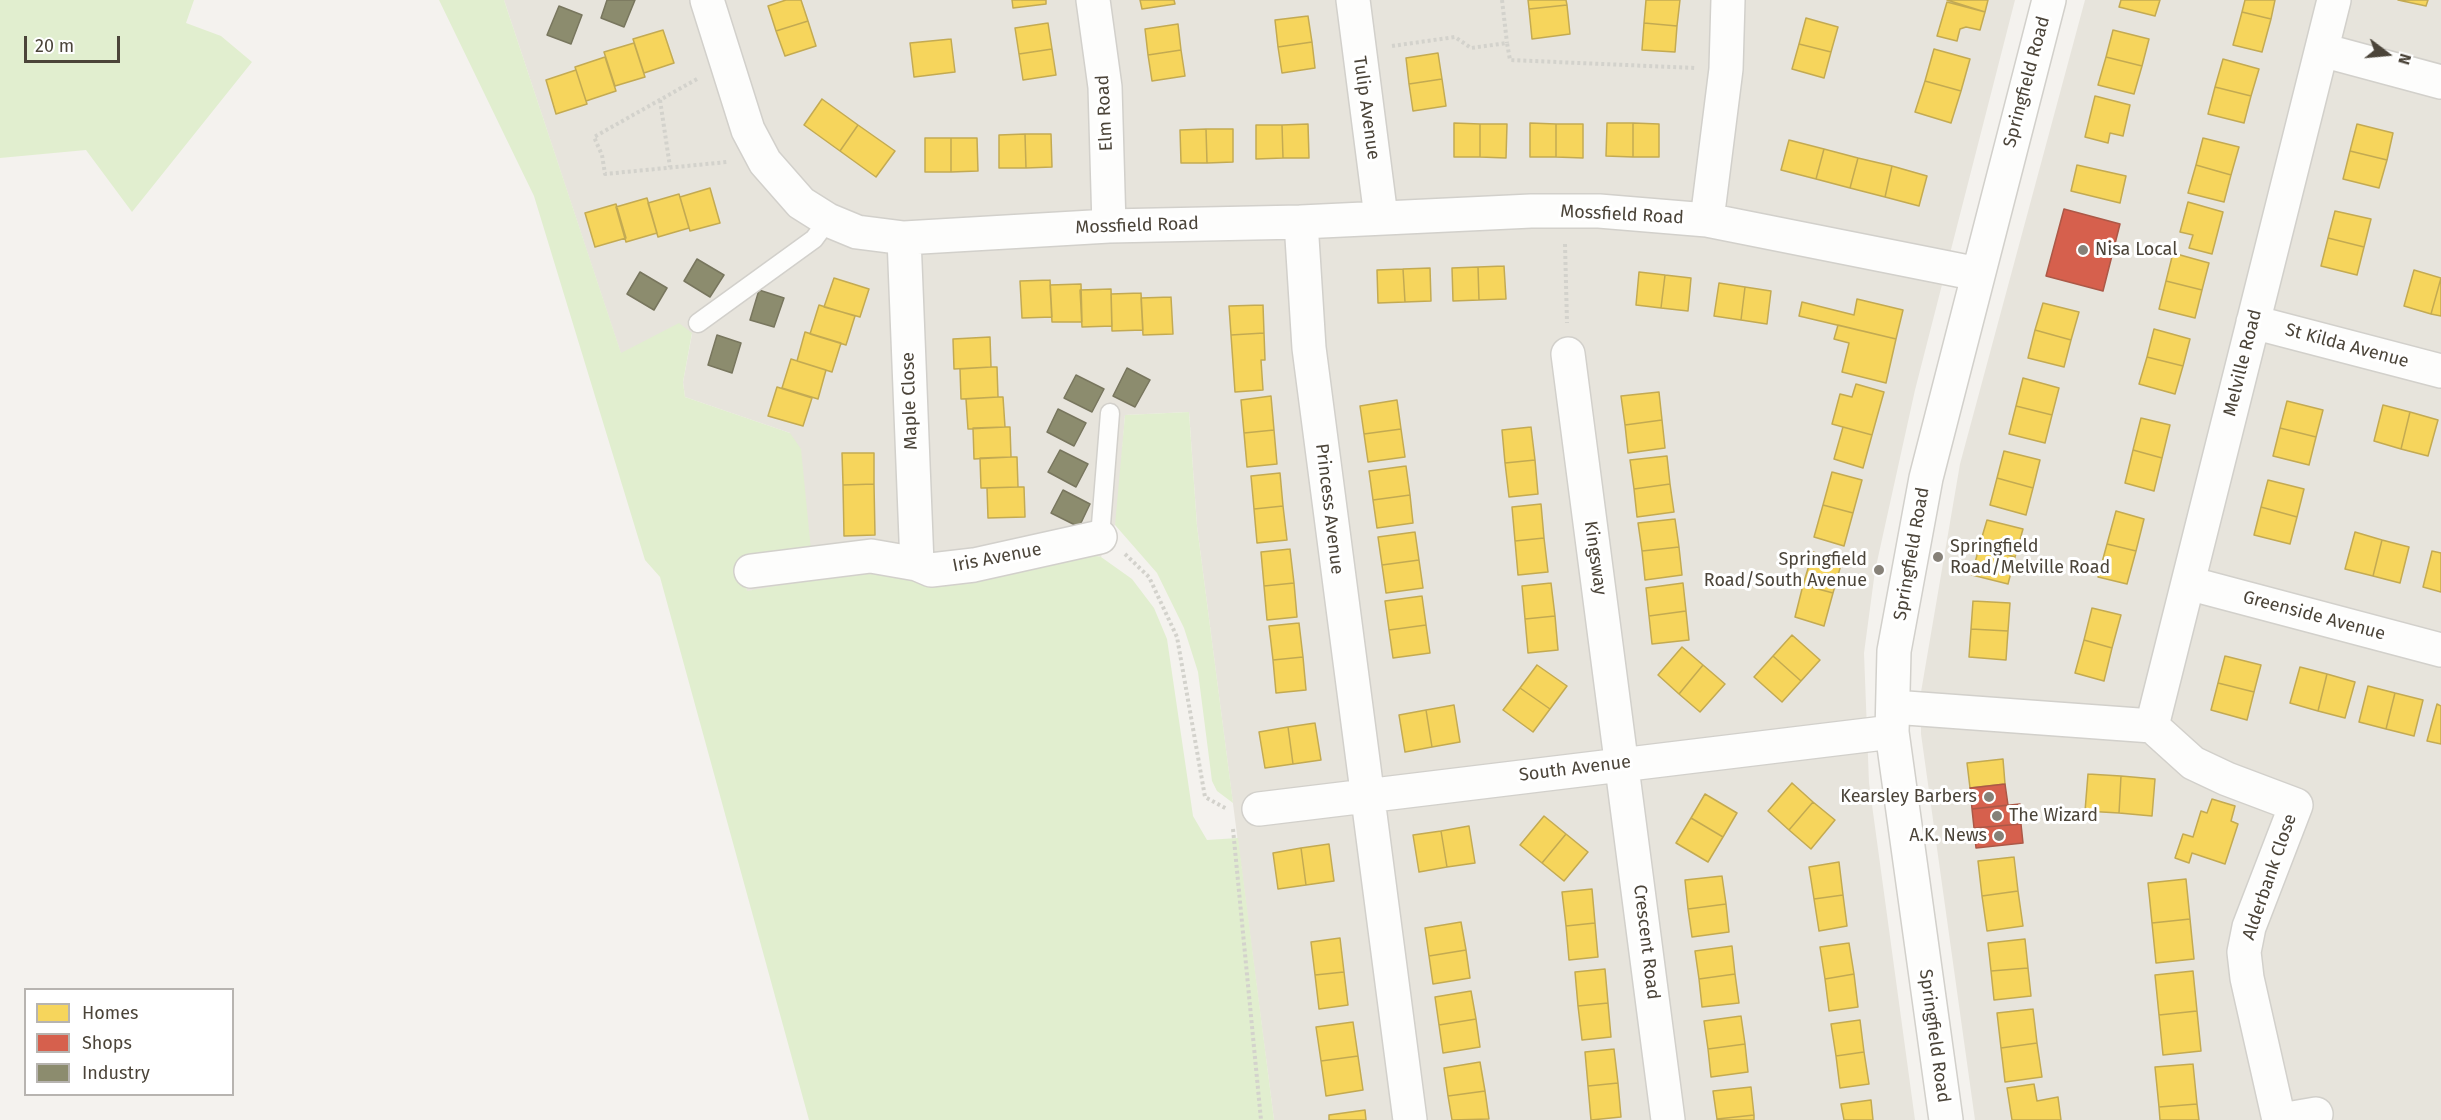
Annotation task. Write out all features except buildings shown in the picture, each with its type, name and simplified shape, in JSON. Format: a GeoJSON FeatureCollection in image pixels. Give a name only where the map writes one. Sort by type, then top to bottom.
{"type":"FeatureCollection","features":[{"type":"Feature","properties":{"kind":"street","name":"Mossfield Road"},"geometry":{"type":"LineString","coordinates":[[707,0],[748,130],[763,158],[801,203],[828,220],[857,232],[904,238],[1109,226],[1301,222],[1381,217],[1599,211],[1707,220],[1977,274]]}},
{"type":"Feature","properties":{"kind":"street","name":"Elm Road"},"geometry":{"type":"LineString","coordinates":[[1093,0],[1105,87],[1109,226]]}},
{"type":"Feature","properties":{"kind":"street","name":"Tulip Avenue"},"geometry":{"type":"LineString","coordinates":[[1353,0],[1381,217]]}},
{"type":"Feature","properties":{"kind":"street","name":"Mossfield Road"},"geometry":{"type":"LineString","coordinates":[[1707,220],[1726,69],[1728,0]]}},
{"type":"Feature","properties":{"kind":"street","name":"Springfield Road"},"geometry":{"type":"LineString","coordinates":[[1946,1120],[1892,719],[1894,651],[1926,478],[2049,0]]}},
{"type":"Feature","properties":{"kind":"street","name":"Melville Road"},"geometry":{"type":"LineString","coordinates":[[2152,726],[2334,0]]}},
{"type":"Feature","properties":{"kind":"street"},"geometry":{"type":"LineString","coordinates":[[2322,50],[2441,82]]}},
{"type":"Feature","properties":{"kind":"street","name":"Princess Avenue"},"geometry":{"type":"LineString","coordinates":[[1301,222],[1309,348],[1365,796]]}},
{"type":"Feature","properties":{"kind":"street","name":"Maple Close"},"geometry":{"type":"LineString","coordinates":[[904,238],[917,564]]}},
{"type":"Feature","properties":{"kind":"street","name":"St Kilda Avenue"},"geometry":{"type":"LineString","coordinates":[[2253,322],[2441,371]]}},
{"type":"Feature","properties":{"kind":"street","name":"Kingsway"},"geometry":{"type":"LineString","coordinates":[[1568,354],[1623,763]]}},
{"type":"Feature","properties":{"kind":"street","name":"Iris Avenue"},"geometry":{"type":"LineString","coordinates":[[751,571],[871,556],[917,564],[931,570],[974,565],[1100,537]]}},
{"type":"Feature","properties":{"kind":"street","name":"Greenside Avenue"},"geometry":{"type":"LineString","coordinates":[[2188,583],[2441,650]]}},
{"type":"Feature","properties":{"kind":"street"},"geometry":{"type":"LineString","coordinates":[[1892,719],[2152,726]]}},
{"type":"Feature","properties":{"kind":"street","name":"South Avenue"},"geometry":{"type":"LineString","coordinates":[[1245,810],[1623,763],[1892,719]]}},
{"type":"Feature","properties":{"kind":"street","name":"Alderbank Close"},"geometry":{"type":"LineString","coordinates":[[2152,726],[2193,763],[2227,779],[2295,805],[2248,927],[2244,952],[2247,978],[2280,1120],[2316,1114]]}},
{"type":"Feature","properties":{"kind":"street","name":"Crescent Road"},"geometry":{"type":"LineString","coordinates":[[1623,763],[1668,1120]]}},
{"type":"Feature","properties":{"kind":"street"},"geometry":{"type":"LineString","coordinates":[[1365,796],[1410,1120]]}},
{"type":"Feature","properties":{"kind":"lane"},"geometry":{"type":"LineString","coordinates":[[698,323],[814,239],[828,220]]}},
{"type":"Feature","properties":{"kind":"lane"},"geometry":{"type":"LineString","coordinates":[[1100,537],[1110,413]]}},
{"type":"Feature","properties":{"kind":"path"},"geometry":{"type":"LineString","coordinates":[[1502,0],[1510,60],[1726,69]]}},
{"type":"Feature","properties":{"kind":"path"},"geometry":{"type":"LineString","coordinates":[[1359,51],[1455,38],[1471,48],[1507,43]]}},
{"type":"Feature","properties":{"kind":"path"},"geometry":{"type":"LineString","coordinates":[[726,62],[594,137],[602,155],[605,174],[763,158]]}},
{"type":"Feature","properties":{"kind":"path"},"geometry":{"type":"LineString","coordinates":[[660,100],[670,167]]}},
{"type":"Feature","properties":{"kind":"path"},"geometry":{"type":"LineString","coordinates":[[1565,211],[1568,354]]}},
{"type":"Feature","properties":{"kind":"path"},"geometry":{"type":"LineString","coordinates":[[1100,537],[1121,550],[1149,577],[1177,637],[1205,798],[1245,810],[1261,1120]]}},
{"type":"Feature","properties":{"kind":"shaded area"},"geometry":{"type":"Polygon","coordinates":[[[504,0],[2015,0],[1915,390],[1875,571],[1864,653],[1869,783],[1915,1120],[1274,1120],[1197,526],[1189,412],[1125,415],[1117,520],[1101,557],[1085,553],[747,591],[742,558],[790,433],[685,397],[683,382],[692,334],[621,354],[504,0]]]}},
{"type":"Feature","properties":{"kind":"shaded area"},"geometry":{"type":"Polygon","coordinates":[[[2085,0],[2441,0],[2441,1120],[1975,1120],[1921,734],[1921,692],[1960,464],[2085,0]]]}},
{"type":"Feature","properties":{"kind":"green space"},"geometry":{"type":"Polygon","coordinates":[[[0,0],[194,0],[186,23],[221,36],[252,62],[132,212],[86,150],[0,158],[0,0]]]}},
{"type":"Feature","properties":{"kind":"green space"},"geometry":{"type":"Polygon","coordinates":[[[439,0],[504,0],[621,353],[679,323],[692,333],[683,382],[685,397],[790,433],[801,449],[811,550],[742,558],[747,591],[875,568],[1085,553],[1101,557],[1132,579],[1154,608],[1167,639],[1193,816],[1207,840],[1238,838],[1274,1120],[809,1120],[660,577],[645,560],[534,196],[439,0]]]}},
{"type":"Feature","properties":{"kind":"green space"},"geometry":{"type":"Polygon","coordinates":[[[1189,412],[1197,526],[1233,803],[1217,791],[1212,781],[1198,672],[1184,628],[1157,573],[1115,525],[1125,415],[1189,412]]]}},
{"type":"Feature","properties":{"kind":"place","name":"Nisa Local"},"geometry":{"type":"Point","coordinates":[2083,250]}},
{"type":"Feature","properties":{"kind":"place","name":"Springfield Road/Melville Road"},"geometry":{"type":"Point","coordinates":[1938,557]}},
{"type":"Feature","properties":{"kind":"place","name":"Springfield Road/South Avenue"},"geometry":{"type":"Point","coordinates":[1879,570]}},
{"type":"Feature","properties":{"kind":"place","name":"Kearsley Barbers"},"geometry":{"type":"Point","coordinates":[1989,797]}},
{"type":"Feature","properties":{"kind":"place","name":"The Wizard"},"geometry":{"type":"Point","coordinates":[1997,816]}},
{"type":"Feature","properties":{"kind":"place","name":"A.K. News"},"geometry":{"type":"Point","coordinates":[1999,836]}}]}
